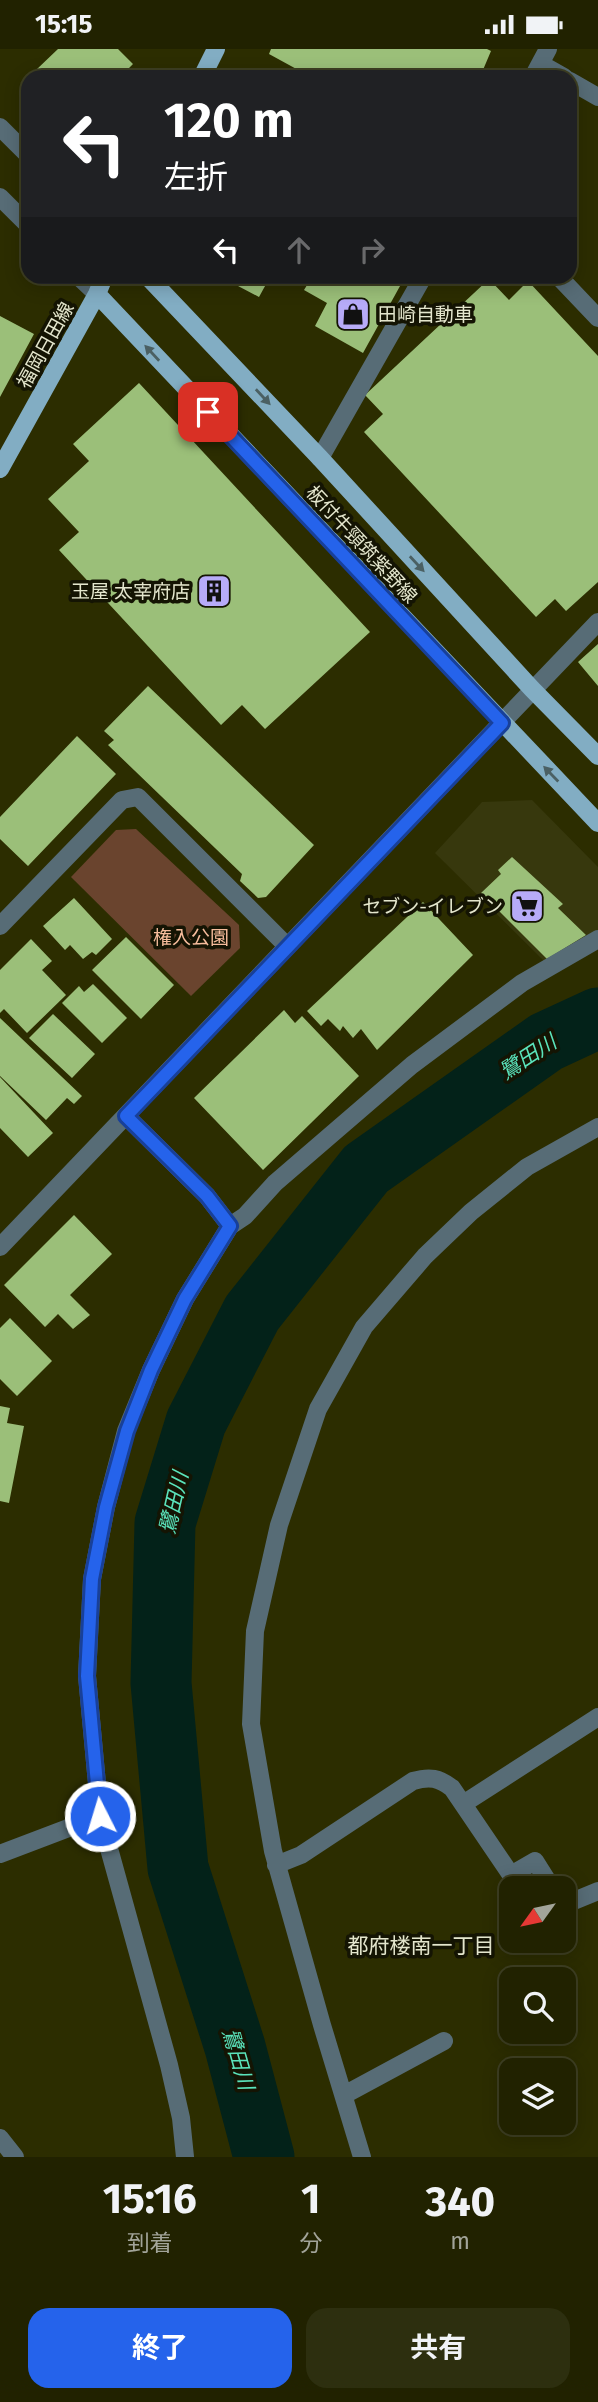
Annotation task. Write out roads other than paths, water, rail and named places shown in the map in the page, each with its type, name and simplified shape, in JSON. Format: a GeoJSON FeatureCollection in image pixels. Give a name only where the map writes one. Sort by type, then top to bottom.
{"type":"FeatureCollection","features":[{"type":"Feature","properties":{"kind":"main road"},"geometry":{"type":"LineString","coordinates":[[206,70],[216,49]]}},
{"type":"Feature","properties":{"kind":"main road","name":"福岡日田線"},"geometry":{"type":"LineString","coordinates":[[0,470],[101,284]]}},
{"type":"Feature","properties":{"kind":"main road","name":"板付牛頸筑紫野線"},"geometry":{"type":"LineString","coordinates":[[155,284],[320,458],[532,689],[598,756]]}},
{"type":"Feature","properties":{"kind":"main road","name":"板付牛頸筑紫野線"},"geometry":{"type":"LineString","coordinates":[[97,294],[598,823]]}},
{"type":"Feature","properties":{"kind":"street"},"geometry":{"type":"LineString","coordinates":[[577,85],[598,97]]}},
{"type":"Feature","properties":{"kind":"street"},"geometry":{"type":"LineString","coordinates":[[0,127],[21,148]]}},
{"type":"Feature","properties":{"kind":"street"},"geometry":{"type":"LineString","coordinates":[[0,197],[21,218]]}},
{"type":"Feature","properties":{"kind":"street"},"geometry":{"type":"LineString","coordinates":[[86,284],[97,294]]}},
{"type":"Feature","properties":{"kind":"street"},"geometry":{"type":"LineString","coordinates":[[320,458],[419,284]]}},
{"type":"Feature","properties":{"kind":"street"},"geometry":{"type":"LineString","coordinates":[[566,284],[598,319]]}},
{"type":"Feature","properties":{"kind":"street"},"geometry":{"type":"LineString","coordinates":[[0,1247],[598,622]]}},
{"type":"Feature","properties":{"kind":"street"},"geometry":{"type":"LineString","coordinates":[[0,926],[122,800],[138,797],[288,946]]}},
{"type":"Feature","properties":{"kind":"street"},"geometry":{"type":"LineString","coordinates":[[185,2157],[181,2118],[169,2065],[100,1816],[87,1676],[92,1579],[106,1507],[127,1431],[151,1370],[185,1299],[230,1226],[245,1216],[275,1183],[412,1065],[522,983],[598,939]]}},
{"type":"Feature","properties":{"kind":"street"},"geometry":{"type":"LineString","coordinates":[[126,1116],[207,1196],[230,1226]]}},
{"type":"Feature","properties":{"kind":"street"},"geometry":{"type":"LineString","coordinates":[[362,2157],[321,2025],[276,1864],[251,1724],[255,1631],[279,1525],[318,1409],[363,1327],[425,1256],[471,1212],[527,1167],[598,1127]]}},
{"type":"Feature","properties":{"kind":"street"},"geometry":{"type":"LineString","coordinates":[[463,1804],[598,1717]]}},
{"type":"Feature","properties":{"kind":"street"},"geometry":{"type":"LineString","coordinates":[[276,1864],[301,1855],[413,1781],[439,1778],[452,1788],[511,1875],[535,1861],[544,1876]]}},
{"type":"Feature","properties":{"kind":"street"},"geometry":{"type":"LineString","coordinates":[[0,1854],[100,1816]]}},
{"type":"Feature","properties":{"kind":"street"},"geometry":{"type":"LineString","coordinates":[[576,1900],[598,1891]]}},
{"type":"Feature","properties":{"kind":"street"},"geometry":{"type":"LineString","coordinates":[[344,2095],[444,2041]]}},
{"type":"Feature","properties":{"kind":"street"},"geometry":{"type":"LineString","coordinates":[[0,2138],[15,2157]]}},
{"type":"Feature","properties":{"kind":"waterway","name":"鷺田川"},"geometry":{"type":"LineString","coordinates":[[264,2157],[235,2047],[178,1868],[161,1683],[165,1523],[196,1422],[252,1313],[366,1169],[546,1042],[598,1018]]}},
{"type":"Feature","properties":{"kind":"place","name":"田崎自動車"},"geometry":{"type":"Point","coordinates":[353,314]}},
{"type":"Feature","properties":{"kind":"place","name":"玉屋 太宰府店"},"geometry":{"type":"Point","coordinates":[214,591]}},
{"type":"Feature","properties":{"kind":"place","name":"セブン-イレブン"},"geometry":{"type":"Point","coordinates":[527,906]}},
{"type":"Feature","properties":{"kind":"district","name":"都府楼南一丁目"},"geometry":{"type":"Point","coordinates":[421,1946]}},
{"type":"Feature","properties":{"kind":"park label","name":"権入公園"},"geometry":{"type":"Point","coordinates":[191,937]}}]}
